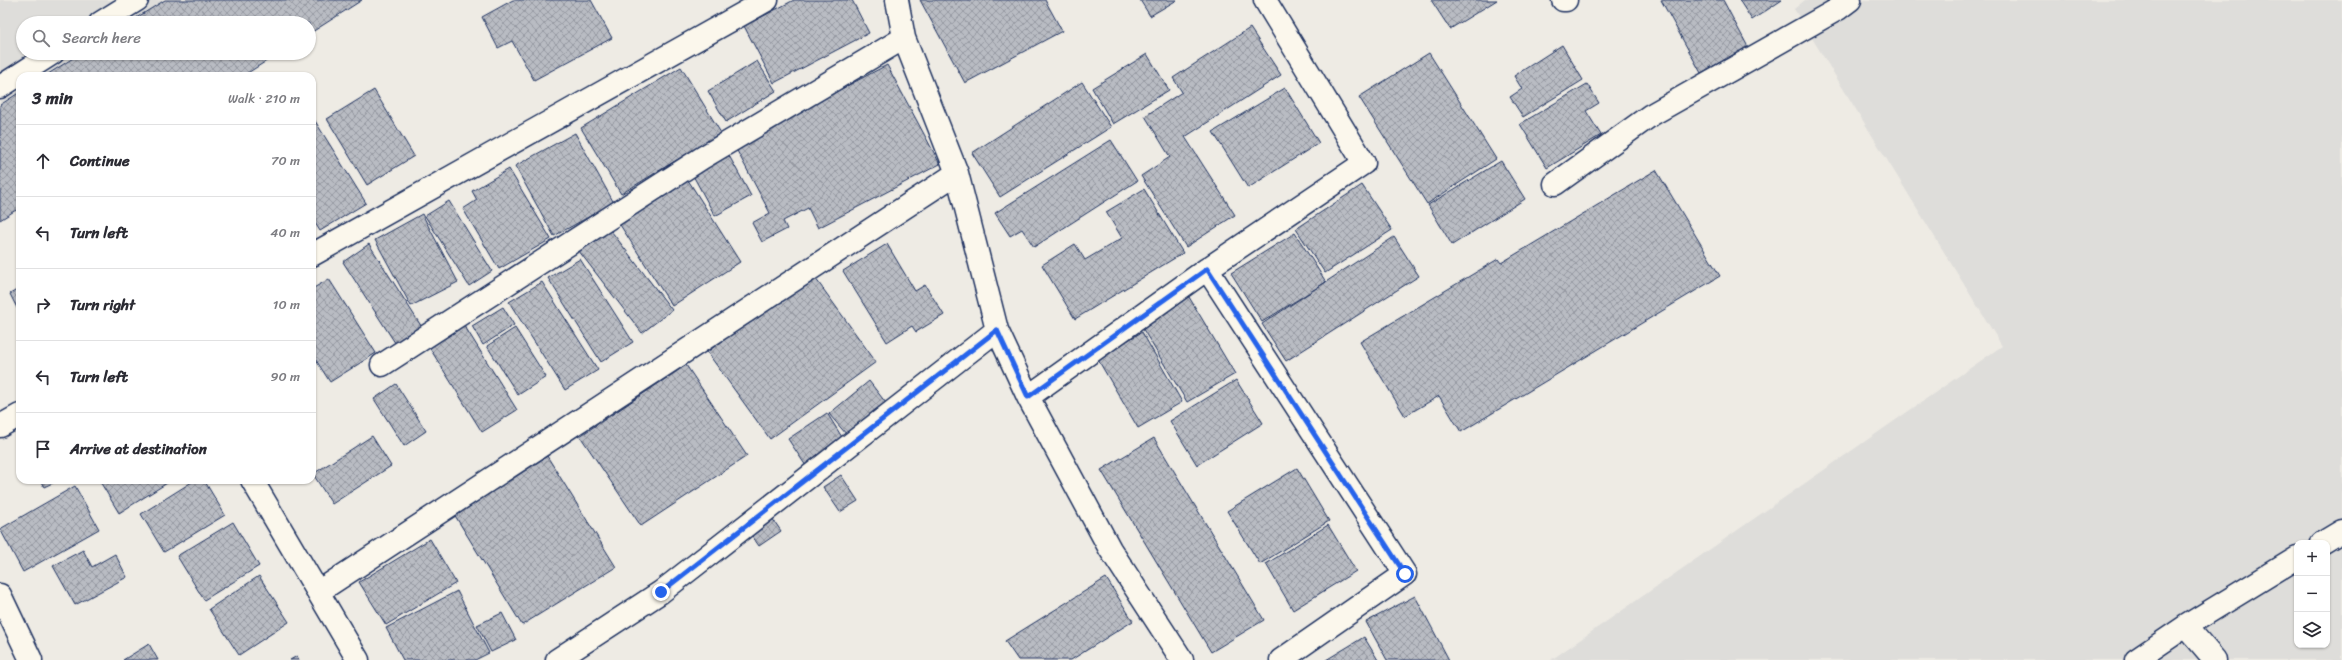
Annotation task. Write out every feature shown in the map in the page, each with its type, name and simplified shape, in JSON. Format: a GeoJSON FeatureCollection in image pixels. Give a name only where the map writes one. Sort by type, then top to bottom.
{"type":"FeatureCollection","features":[{"type":"Feature","properties":{"kind":"street"},"geometry":{"type":"LineString","coordinates":[[111,16],[136,0]]}},
{"type":"Feature","properties":{"kind":"street"},"geometry":{"type":"LineString","coordinates":[[316,252],[767,0]]}},
{"type":"Feature","properties":{"kind":"street"},"geometry":{"type":"LineString","coordinates":[[897,0],[904,38],[957,173],[997,330],[1028,397],[1110,549],[1182,660]]}},
{"type":"Feature","properties":{"kind":"street"},"geometry":{"type":"LineString","coordinates":[[1028,397],[1207,269],[1364,163],[1265,0]]}},
{"type":"Feature","properties":{"kind":"street"},"geometry":{"type":"LineString","coordinates":[[1554,184],[1651,115],[1840,3]]}},
{"type":"Feature","properties":{"kind":"street"},"geometry":{"type":"LineString","coordinates":[[382,365],[702,158],[904,38]]}},
{"type":"Feature","properties":{"kind":"street"},"geometry":{"type":"LineString","coordinates":[[23,72],[42,60]]}},
{"type":"Feature","properties":{"kind":"street"},"geometry":{"type":"LineString","coordinates":[[0,87],[16,77]]}},
{"type":"Feature","properties":{"kind":"street"},"geometry":{"type":"LineString","coordinates":[[318,592],[957,173]]}},
{"type":"Feature","properties":{"kind":"street"},"geometry":{"type":"LineString","coordinates":[[1207,269],[1405,574],[1281,660]]}},
{"type":"Feature","properties":{"kind":"street"},"geometry":{"type":"LineString","coordinates":[[557,660],[661,592],[997,330]]}},
{"type":"Feature","properties":{"kind":"street"},"geometry":{"type":"LineString","coordinates":[[0,426],[16,417]]}},
{"type":"Feature","properties":{"kind":"street"},"geometry":{"type":"LineString","coordinates":[[254,484],[358,660]]}},
{"type":"Feature","properties":{"kind":"street"},"geometry":{"type":"LineString","coordinates":[[2327,540],[2342,531]]}},
{"type":"Feature","properties":{"kind":"street"},"geometry":{"type":"LineString","coordinates":[[2136,660],[2186,626],[2294,560]]}},
{"type":"Feature","properties":{"kind":"street"},"geometry":{"type":"LineString","coordinates":[[0,595],[32,660]]}},
{"type":"Feature","properties":{"kind":"street"},"geometry":{"type":"LineString","coordinates":[[2186,626],[2215,660]]}},
{"type":"Feature","properties":{"kind":"shaded area"},"geometry":{"type":"Polygon","coordinates":[[[0,0],[237,0],[211,16],[16,16],[16,60],[138,60],[119,72],[16,72],[16,134],[0,144],[0,0]]]}},
{"type":"Feature","properties":{"kind":"shaded area"},"geometry":{"type":"Polygon","coordinates":[[[1805,0],[2342,0],[2342,660],[1551,660],[2002,346],[1794,9],[1805,0]]]}},
{"type":"Feature","properties":{"kind":"building"},"geometry":{"type":"Polygon","coordinates":[[[165,0],[362,0],[316,30],[316,16],[139,16],[165,0]]]}},
{"type":"Feature","properties":{"kind":"building"},"geometry":{"type":"Polygon","coordinates":[[[513,0],[591,0],[612,38],[534,80],[512,41],[498,48],[482,17],[513,0]]]}},
{"type":"Feature","properties":{"kind":"building"},"geometry":{"type":"Polygon","coordinates":[[[794,0],[852,0],[869,33],[774,83],[744,26],[794,0]]]}},
{"type":"Feature","properties":{"kind":"building"},"geometry":{"type":"Polygon","coordinates":[[[920,0],[1045,0],[1062,31],[965,83],[920,0]]]}},
{"type":"Feature","properties":{"kind":"building"},"geometry":{"type":"Polygon","coordinates":[[[1140,0],[1177,0],[1150,16],[1140,0]]]}},
{"type":"Feature","properties":{"kind":"building"},"geometry":{"type":"Polygon","coordinates":[[[1431,0],[1497,0],[1450,29],[1431,0]]]}},
{"type":"Feature","properties":{"kind":"building"},"geometry":{"type":"Polygon","coordinates":[[[1661,0],[1723,0],[1748,47],[1701,73],[1661,0]]]}},
{"type":"Feature","properties":{"kind":"building"},"geometry":{"type":"Polygon","coordinates":[[[1739,0],[1782,0],[1752,20],[1739,0]]]}},
{"type":"Feature","properties":{"kind":"building"},"geometry":{"type":"Polygon","coordinates":[[[1250,28],[1281,75],[1185,137],[1235,215],[1186,247],[1141,176],[1170,157],[1145,116],[1182,92],[1173,78],[1250,28]]]}},
{"type":"Feature","properties":{"kind":"building"},"geometry":{"type":"Polygon","coordinates":[[[1562,45],[1583,80],[1523,117],[1510,97],[1522,89],[1514,76],[1562,45]]]}},
{"type":"Feature","properties":{"kind":"building"},"geometry":{"type":"Polygon","coordinates":[[[1429,53],[1496,159],[1427,204],[1359,97],[1429,53]]]}},
{"type":"Feature","properties":{"kind":"building"},"geometry":{"type":"Polygon","coordinates":[[[1147,54],[1169,90],[1113,124],[1092,88],[1147,54]]]}},
{"type":"Feature","properties":{"kind":"building"},"geometry":{"type":"Polygon","coordinates":[[[70,60],[268,60],[249,72],[51,72],[70,60]]]}},
{"type":"Feature","properties":{"kind":"building"},"geometry":{"type":"Polygon","coordinates":[[[757,61],[776,91],[726,122],[708,91],[757,61]]]}},
{"type":"Feature","properties":{"kind":"building"},"geometry":{"type":"Polygon","coordinates":[[[887,65],[940,164],[818,228],[808,208],[783,221],[787,229],[762,242],[752,223],[770,213],[734,145],[887,65]]]}},
{"type":"Feature","properties":{"kind":"building"},"geometry":{"type":"Polygon","coordinates":[[[681,67],[721,133],[621,194],[581,128],[681,67]]]}},
{"type":"Feature","properties":{"kind":"building"},"geometry":{"type":"Polygon","coordinates":[[[1082,82],[1111,127],[1000,197],[972,153],[1082,82]]]}},
{"type":"Feature","properties":{"kind":"building"},"geometry":{"type":"Polygon","coordinates":[[[1587,84],[1599,103],[1586,111],[1601,135],[1547,168],[1520,124],[1587,84]]]}},
{"type":"Feature","properties":{"kind":"building"},"geometry":{"type":"Polygon","coordinates":[[[1285,88],[1319,143],[1248,188],[1213,132],[1285,88]]]}},
{"type":"Feature","properties":{"kind":"building"},"geometry":{"type":"Polygon","coordinates":[[[374,90],[414,156],[367,185],[327,119],[374,90]]]}},
{"type":"Feature","properties":{"kind":"building"},"geometry":{"type":"Polygon","coordinates":[[[16,95],[16,210],[0,220],[0,105],[16,95]]]}},
{"type":"Feature","properties":{"kind":"building"},"geometry":{"type":"Polygon","coordinates":[[[316,122],[366,203],[320,231],[316,224],[316,122]]]}},
{"type":"Feature","properties":{"kind":"building"},"geometry":{"type":"Polygon","coordinates":[[[575,133],[614,203],[554,236],[515,166],[575,133]]]}},
{"type":"Feature","properties":{"kind":"building"},"geometry":{"type":"Polygon","coordinates":[[[1111,140],[1137,181],[1034,247],[1022,229],[1010,236],[995,213],[1111,140]]]}},
{"type":"Feature","properties":{"kind":"building"},"geometry":{"type":"Polygon","coordinates":[[[726,150],[751,196],[715,216],[690,170],[726,150]]]}},
{"type":"Feature","properties":{"kind":"building"},"geometry":{"type":"Polygon","coordinates":[[[1501,161],[1525,199],[1452,245],[1428,205],[1501,161]]]}},
{"type":"Feature","properties":{"kind":"building"},"geometry":{"type":"Polygon","coordinates":[[[509,169],[551,239],[499,269],[463,209],[477,200],[472,191],[509,169]]]}},
{"type":"Feature","properties":{"kind":"building"},"geometry":{"type":"Polygon","coordinates":[[[1656,170],[1720,276],[1461,432],[1439,396],[1405,416],[1360,342],[1498,259],[1501,263],[1656,170]]]}},
{"type":"Feature","properties":{"kind":"building"},"geometry":{"type":"Polygon","coordinates":[[[688,180],[740,262],[672,306],[615,217],[688,180]]]}},
{"type":"Feature","properties":{"kind":"building"},"geometry":{"type":"Polygon","coordinates":[[[1362,185],[1392,230],[1325,273],[1296,229],[1362,185]]]}},
{"type":"Feature","properties":{"kind":"building"},"geometry":{"type":"Polygon","coordinates":[[[1144,189],[1183,253],[1075,319],[1042,265],[1075,244],[1085,260],[1122,238],[1106,212],[1144,189]]]}},
{"type":"Feature","properties":{"kind":"building"},"geometry":{"type":"Polygon","coordinates":[[[449,201],[492,271],[469,286],[425,216],[449,201]]]}},
{"type":"Feature","properties":{"kind":"building"},"geometry":{"type":"Polygon","coordinates":[[[422,214],[458,282],[411,306],[375,240],[422,214]]]}},
{"type":"Feature","properties":{"kind":"building"},"geometry":{"type":"Polygon","coordinates":[[[605,223],[672,310],[642,333],[575,246],[605,223]]]}},
{"type":"Feature","properties":{"kind":"building"},"geometry":{"type":"Polygon","coordinates":[[[1295,233],[1326,282],[1262,322],[1231,273],[1295,233]]]}},
{"type":"Feature","properties":{"kind":"building"},"geometry":{"type":"Polygon","coordinates":[[[1394,237],[1419,276],[1286,361],[1262,324],[1394,237]]]}},
{"type":"Feature","properties":{"kind":"building"},"geometry":{"type":"Polygon","coordinates":[[[369,244],[425,332],[399,349],[343,262],[369,244]]]}},
{"type":"Feature","properties":{"kind":"building"},"geometry":{"type":"Polygon","coordinates":[[[887,244],[915,291],[925,285],[944,315],[916,332],[912,326],[887,342],[843,271],[887,244]]]}},
{"type":"Feature","properties":{"kind":"building"},"geometry":{"type":"Polygon","coordinates":[[[580,259],[633,342],[601,362],[548,278],[580,259]]]}},
{"type":"Feature","properties":{"kind":"building"},"geometry":{"type":"Polygon","coordinates":[[[813,275],[876,362],[770,439],[707,352],[813,275]]]}},
{"type":"Feature","properties":{"kind":"building"},"geometry":{"type":"Polygon","coordinates":[[[329,279],[376,353],[330,382],[316,360],[316,287],[329,279]]]}},
{"type":"Feature","properties":{"kind":"building"},"geometry":{"type":"Polygon","coordinates":[[[542,282],[598,370],[565,390],[509,302],[542,282]]]}},
{"type":"Feature","properties":{"kind":"building"},"geometry":{"type":"Polygon","coordinates":[[[16,290],[16,306],[10,294],[16,290]]]}},
{"type":"Feature","properties":{"kind":"building"},"geometry":{"type":"Polygon","coordinates":[[[1186,292],[1235,374],[1187,402],[1138,321],[1186,292]]]}},
{"type":"Feature","properties":{"kind":"building"},"geometry":{"type":"Polygon","coordinates":[[[503,307],[514,325],[483,345],[472,326],[503,307]]]}},
{"type":"Feature","properties":{"kind":"building"},"geometry":{"type":"Polygon","coordinates":[[[464,325],[517,410],[482,432],[429,347],[464,325]]]}},
{"type":"Feature","properties":{"kind":"building"},"geometry":{"type":"Polygon","coordinates":[[[515,328],[546,377],[518,395],[487,346],[515,328]]]}},
{"type":"Feature","properties":{"kind":"building"},"geometry":{"type":"Polygon","coordinates":[[[1142,332],[1182,402],[1138,428],[1097,358],[1142,332]]]}},
{"type":"Feature","properties":{"kind":"building"},"geometry":{"type":"Polygon","coordinates":[[[686,365],[747,456],[641,526],[580,436],[686,365]]]}},
{"type":"Feature","properties":{"kind":"building"},"geometry":{"type":"Polygon","coordinates":[[[1236,380],[1263,423],[1197,465],[1170,421],[1236,380]]]}},
{"type":"Feature","properties":{"kind":"building"},"geometry":{"type":"Polygon","coordinates":[[[869,381],[886,403],[847,435],[829,414],[869,381]]]}},
{"type":"Feature","properties":{"kind":"building"},"geometry":{"type":"Polygon","coordinates":[[[396,384],[426,431],[404,446],[374,399],[396,384]]]}},
{"type":"Feature","properties":{"kind":"building"},"geometry":{"type":"Polygon","coordinates":[[[827,413],[845,442],[806,466],[788,439],[827,413]]]}},
{"type":"Feature","properties":{"kind":"building"},"geometry":{"type":"Polygon","coordinates":[[[372,436],[391,466],[332,504],[316,479],[316,472],[372,436]]]}},
{"type":"Feature","properties":{"kind":"building"},"geometry":{"type":"Polygon","coordinates":[[[1154,438],[1264,620],[1211,652],[1101,470],[1154,438]]]}},
{"type":"Feature","properties":{"kind":"building"},"geometry":{"type":"Polygon","coordinates":[[[547,456],[616,567],[522,625],[454,514],[547,456]]]}},
{"type":"Feature","properties":{"kind":"building"},"geometry":{"type":"Polygon","coordinates":[[[1297,468],[1329,521],[1260,564],[1227,511],[1297,468]]]}},
{"type":"Feature","properties":{"kind":"building"},"geometry":{"type":"Polygon","coordinates":[[[841,475],[858,501],[840,512],[823,487],[841,475]]]}},
{"type":"Feature","properties":{"kind":"building"},"geometry":{"type":"Polygon","coordinates":[[[42,484],[50,484],[44,487],[42,484]]]}},
{"type":"Feature","properties":{"kind":"building"},"geometry":{"type":"Polygon","coordinates":[[[101,484],[166,484],[119,513],[101,484]]]}},
{"type":"Feature","properties":{"kind":"building"},"geometry":{"type":"Polygon","coordinates":[[[189,484],[206,484],[225,515],[164,552],[141,514],[189,484]]]}},
{"type":"Feature","properties":{"kind":"building"},"geometry":{"type":"Polygon","coordinates":[[[75,486],[99,529],[23,572],[0,529],[75,486]]]}},
{"type":"Feature","properties":{"kind":"building"},"geometry":{"type":"Polygon","coordinates":[[[770,515],[781,531],[759,546],[748,530],[770,515]]]}},
{"type":"Feature","properties":{"kind":"building"},"geometry":{"type":"Polygon","coordinates":[[[233,522],[259,566],[204,600],[177,556],[233,522]]]}},
{"type":"Feature","properties":{"kind":"building"},"geometry":{"type":"Polygon","coordinates":[[[1328,525],[1356,571],[1293,610],[1266,564],[1328,525]]]}},
{"type":"Feature","properties":{"kind":"building"},"geometry":{"type":"Polygon","coordinates":[[[430,539],[456,583],[386,625],[359,582],[430,539]]]}},
{"type":"Feature","properties":{"kind":"building"},"geometry":{"type":"Polygon","coordinates":[[[83,550],[92,567],[115,554],[127,577],[75,605],[53,566],[83,550]]]}},
{"type":"Feature","properties":{"kind":"building"},"geometry":{"type":"Polygon","coordinates":[[[259,576],[289,622],[239,655],[209,609],[259,576]]]}},
{"type":"Feature","properties":{"kind":"building"},"geometry":{"type":"Polygon","coordinates":[[[1106,578],[1133,621],[1071,660],[1018,660],[1005,641],[1106,578]]]}},
{"type":"Feature","properties":{"kind":"building"},"geometry":{"type":"Polygon","coordinates":[[[457,591],[489,653],[475,660],[403,660],[386,628],[457,591]]]}},
{"type":"Feature","properties":{"kind":"building"},"geometry":{"type":"Polygon","coordinates":[[[1415,596],[1449,660],[1387,660],[1366,622],[1415,596]]]}},
{"type":"Feature","properties":{"kind":"building"},"geometry":{"type":"Polygon","coordinates":[[[502,613],[516,640],[491,652],[477,625],[502,613]]]}},
{"type":"Feature","properties":{"kind":"building"},"geometry":{"type":"Polygon","coordinates":[[[1364,637],[1378,660],[1326,660],[1364,637]]]}},
{"type":"Feature","properties":{"kind":"building"},"geometry":{"type":"Polygon","coordinates":[[[149,644],[158,660],[123,660],[149,644]]]}},
{"type":"Feature","properties":{"kind":"building"},"geometry":{"type":"Polygon","coordinates":[[[297,656],[299,660],[290,660],[297,656]]]}},
{"type":"Feature","properties":{"kind":"route"},"geometry":{"type":"LineString","coordinates":[[661,592],[997,330],[1028,397],[1207,269],[1405,574]]}}]}
